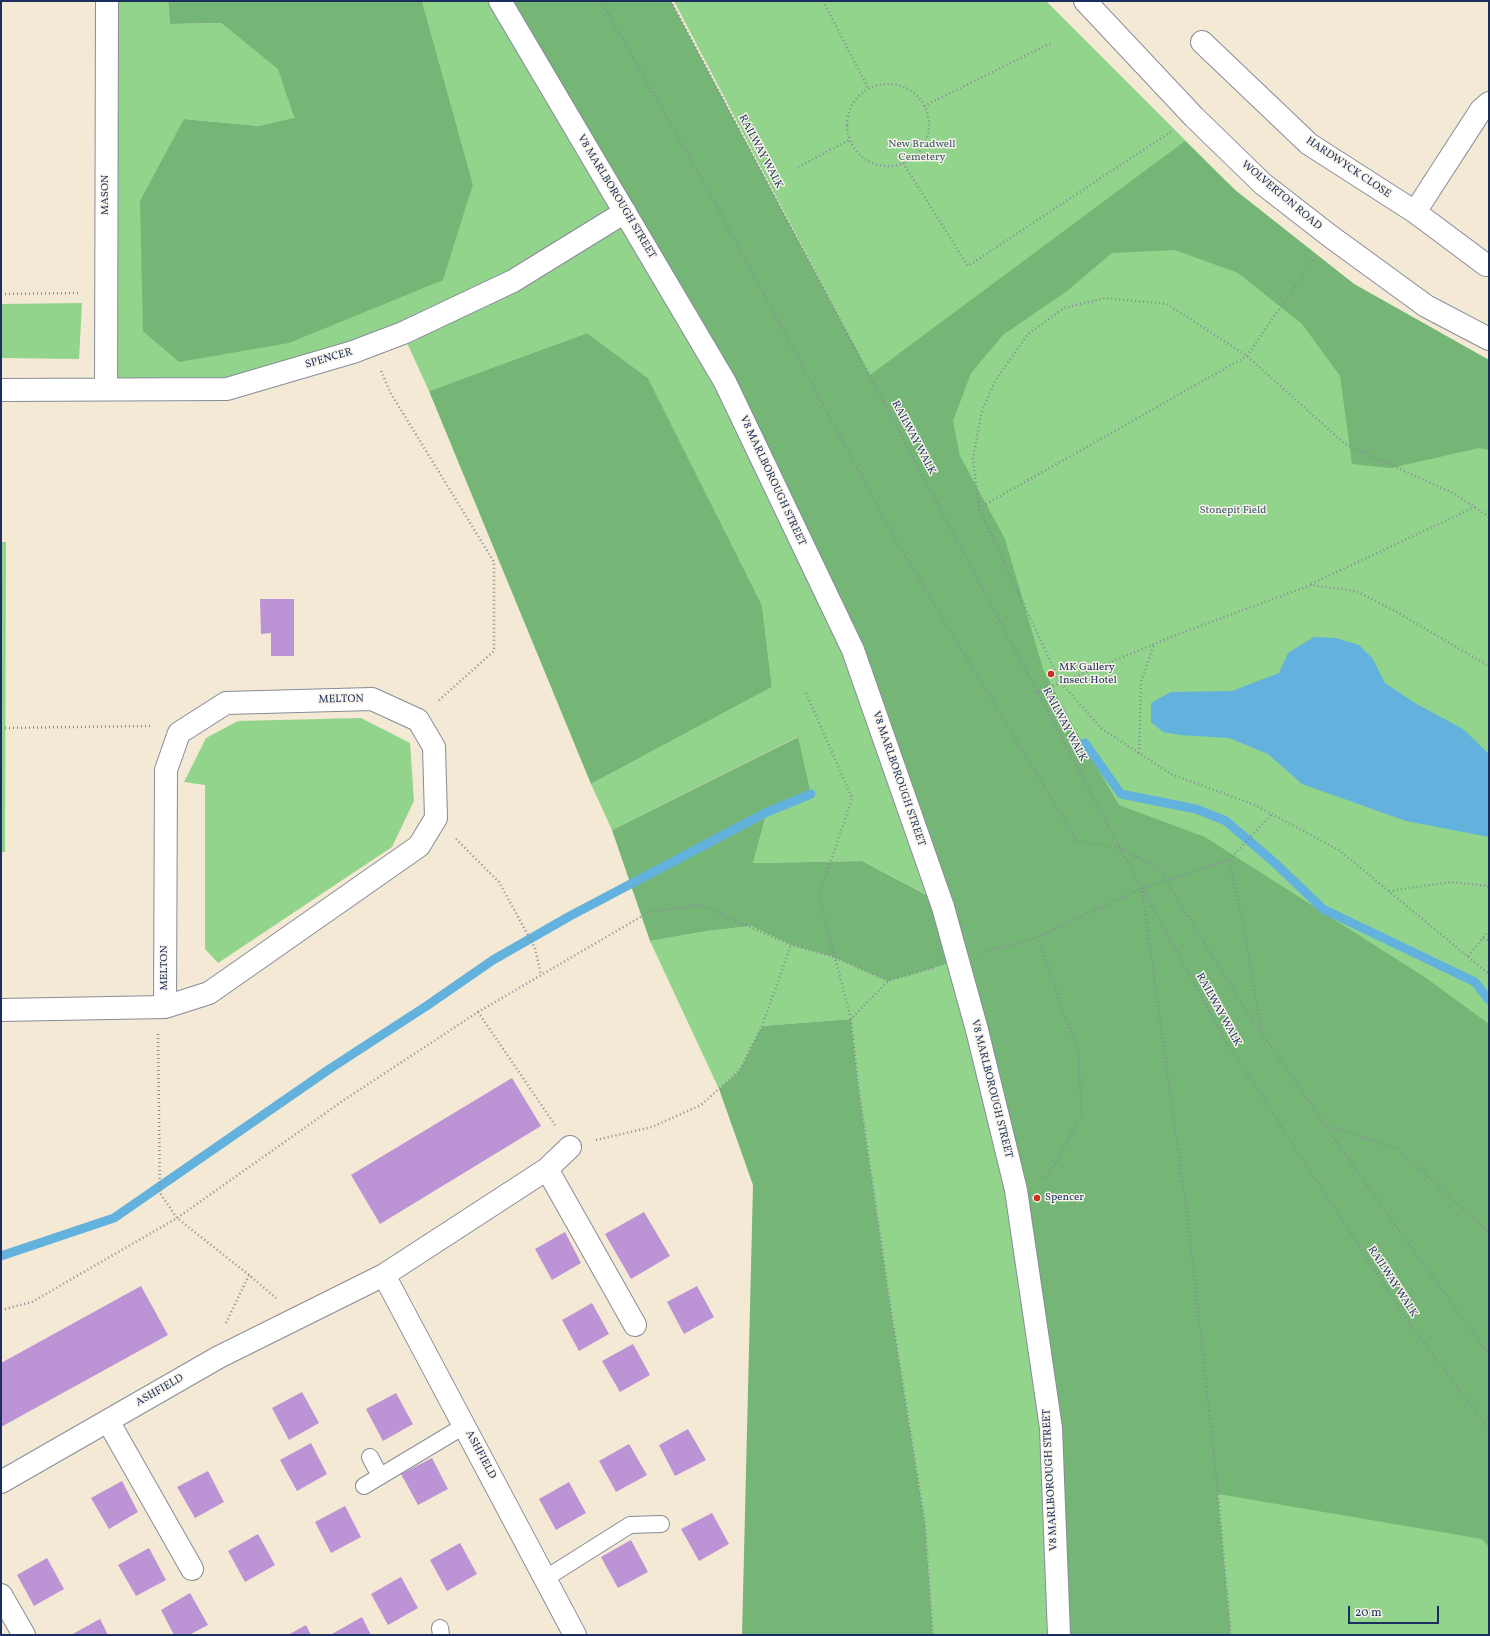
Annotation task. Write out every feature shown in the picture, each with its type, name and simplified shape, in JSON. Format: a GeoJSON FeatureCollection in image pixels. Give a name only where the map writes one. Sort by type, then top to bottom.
{"type":"FeatureCollection","features":[{"type":"Feature","properties":{"kind":"street","name":"MASON"},"geometry":{"type":"LineString","coordinates":[[106,1],[106,389]]}},
{"type":"Feature","properties":{"kind":"street","name":"V8 MARLBOROUGH STREET"},"geometry":{"type":"LineString","coordinates":[[500,1],[626,212],[725,382],[853,650],[942,907],[977,1030],[1016,1190],[1050,1428],[1059,1635]]}},
{"type":"Feature","properties":{"kind":"street","name":"WOLVERTON ROAD"},"geometry":{"type":"LineString","coordinates":[[1085,1],[1194,117],[1263,184],[1330,236],[1426,306],[1489,339]]}},
{"type":"Feature","properties":{"kind":"street","name":"HARDWYCK CLOSE"},"geometry":{"type":"LineString","coordinates":[[1202,42],[1309,144],[1415,212],[1486,265]]}},
{"type":"Feature","properties":{"kind":"street"},"geometry":{"type":"LineString","coordinates":[[1415,212],[1481,110],[1489,103]]}},
{"type":"Feature","properties":{"kind":"street","name":"SPENCER"},"geometry":{"type":"LineString","coordinates":[[1,390],[227,389],[354,352],[403,333],[513,282],[626,212]]}},
{"type":"Feature","properties":{"kind":"street","name":"MELTON"},"geometry":{"type":"LineString","coordinates":[[165,1007],[166,770],[179,733],[226,703],[372,699],[418,720]]}},
{"type":"Feature","properties":{"kind":"street"},"geometry":{"type":"LineString","coordinates":[[418,720],[434,746],[436,818]]}},
{"type":"Feature","properties":{"kind":"street","name":"MELTON"},"geometry":{"type":"LineString","coordinates":[[1,1010],[165,1007],[209,993],[419,846],[436,818]]}},
{"type":"Feature","properties":{"kind":"street","name":"ASHFIELD"},"geometry":{"type":"LineString","coordinates":[[1,1482],[219,1357],[384,1276],[547,1168],[570,1147]]}},
{"type":"Feature","properties":{"kind":"street"},"geometry":{"type":"LineString","coordinates":[[547,1168],[635,1325]]}},
{"type":"Feature","properties":{"kind":"street","name":"ASHFIELD"},"geometry":{"type":"LineString","coordinates":[[384,1276],[575,1635]]}},
{"type":"Feature","properties":{"kind":"street"},"geometry":{"type":"LineString","coordinates":[[108,1421],[192,1569]]}},
{"type":"Feature","properties":{"kind":"street"},"geometry":{"type":"LineString","coordinates":[[1,1595],[24,1635]]}},
{"type":"Feature","properties":{"kind":"lane"},"geometry":{"type":"LineString","coordinates":[[364,1486],[464,1426]]}},
{"type":"Feature","properties":{"kind":"lane"},"geometry":{"type":"LineString","coordinates":[[370,1457],[380,1476]]}},
{"type":"Feature","properties":{"kind":"lane"},"geometry":{"type":"LineString","coordinates":[[546,1578],[630,1525],[661,1524]]}},
{"type":"Feature","properties":{"kind":"path"},"geometry":{"type":"LineString","coordinates":[[601,1],[709,192],[898,544],[1077,841],[1120,848],[1158,868],[1261,1033],[1489,1355]]}},
{"type":"Feature","properties":{"kind":"path","name":"RAILWAY WALK"},"geometry":{"type":"LineString","coordinates":[[671,1],[1120,848],[1225,1040],[1410,1324],[1489,1429]]}},
{"type":"Feature","properties":{"kind":"path"},"geometry":{"type":"LineString","coordinates":[[823,1],[868,88]]}},
{"type":"Feature","properties":{"kind":"path"},"geometry":{"type":"LineString","coordinates":[[924,106],[1051,43]]}},
{"type":"Feature","properties":{"kind":"path"},"geometry":{"type":"LineString","coordinates":[[880,84],[894,84],[906,88],[917,95],[924,106],[929,119],[926,139],[915,156],[903,163],[890,166],[877,165],[866,160],[856,151],[850,140],[847,128],[848,116],[851,105],[858,95],[868,88],[880,84]]}},
{"type":"Feature","properties":{"kind":"path"},"geometry":{"type":"LineString","coordinates":[[903,163],[968,266],[1194,117]]}},
{"type":"Feature","properties":{"kind":"path"},"geometry":{"type":"LineString","coordinates":[[798,167],[850,140]]}},
{"type":"Feature","properties":{"kind":"path"},"geometry":{"type":"LineString","coordinates":[[979,508],[1247,356],[1330,236]]}},
{"type":"Feature","properties":{"kind":"path"},"geometry":{"type":"LineString","coordinates":[[1,294],[106,293]]}},
{"type":"Feature","properties":{"kind":"path"},"geometry":{"type":"LineString","coordinates":[[1489,517],[1455,494],[1345,444],[1247,356],[1167,304],[1105,298],[1064,308],[1028,334],[995,381],[981,414],[973,460],[979,508],[1060,682],[1102,729],[1170,774],[1255,805],[1339,850],[1489,974]]}},
{"type":"Feature","properties":{"kind":"path"},"geometry":{"type":"LineString","coordinates":[[371,346],[390,392],[494,562],[494,651],[418,720]]}},
{"type":"Feature","properties":{"kind":"path"},"geometry":{"type":"LineString","coordinates":[[1038,692],[1154,644],[1277,596],[1311,585],[1475,507]]}},
{"type":"Feature","properties":{"kind":"path"},"geometry":{"type":"LineString","coordinates":[[1311,585],[1356,591],[1396,611],[1489,666]]}},
{"type":"Feature","properties":{"kind":"path"},"geometry":{"type":"LineString","coordinates":[[1139,753],[1140,682],[1154,644]]}},
{"type":"Feature","properties":{"kind":"path"},"geometry":{"type":"LineString","coordinates":[[806,693],[852,798],[819,897],[851,1019],[858,1083],[888,1289],[925,1524],[933,1635]]}},
{"type":"Feature","properties":{"kind":"path"},"geometry":{"type":"LineString","coordinates":[[1,728],[153,726],[179,733]]}},
{"type":"Feature","properties":{"kind":"path"},"geometry":{"type":"LineString","coordinates":[[979,954],[1038,937],[1142,888],[1229,860],[1272,814]]}},
{"type":"Feature","properties":{"kind":"path"},"geometry":{"type":"LineString","coordinates":[[436,818],[499,882],[535,948],[541,975]]}},
{"type":"Feature","properties":{"kind":"path"},"geometry":{"type":"LineString","coordinates":[[1229,860],[1243,924],[1261,1033]]}},
{"type":"Feature","properties":{"kind":"path"},"geometry":{"type":"LineString","coordinates":[[1388,891],[1451,882],[1488,886],[1489,890]]}},
{"type":"Feature","properties":{"kind":"path"},"geometry":{"type":"LineString","coordinates":[[1142,888],[1188,1220],[1218,1494],[1231,1635]]}},
{"type":"Feature","properties":{"kind":"path"},"geometry":{"type":"LineString","coordinates":[[1,1310],[32,1302],[177,1218],[344,1100],[478,1012],[649,912],[700,905],[791,945],[834,958],[888,981]]}},
{"type":"Feature","properties":{"kind":"path"},"geometry":{"type":"LineString","coordinates":[[1468,956],[1489,931]]}},
{"type":"Feature","properties":{"kind":"path"},"geometry":{"type":"LineString","coordinates":[[1016,1190],[1050,1173],[1081,1116],[1079,1055],[1038,937]]}},
{"type":"Feature","properties":{"kind":"path"},"geometry":{"type":"LineString","coordinates":[[1483,938],[1489,941]]}},
{"type":"Feature","properties":{"kind":"path"},"geometry":{"type":"LineString","coordinates":[[478,1012],[570,1147],[652,1127],[701,1105],[739,1071],[762,1026],[791,945]]}},
{"type":"Feature","properties":{"kind":"path"},"geometry":{"type":"LineString","coordinates":[[851,1019],[888,981],[935,967]]}},
{"type":"Feature","properties":{"kind":"path"},"geometry":{"type":"LineString","coordinates":[[165,1007],[158,1035],[160,1193],[177,1218],[249,1275],[299,1319]]}},
{"type":"Feature","properties":{"kind":"path"},"geometry":{"type":"LineString","coordinates":[[1326,1126],[1398,1149],[1489,1233]]}},
{"type":"Feature","properties":{"kind":"path"},"geometry":{"type":"LineString","coordinates":[[219,1357],[221,1332],[249,1275]]}},
{"type":"Feature","properties":{"kind":"green space"},"geometry":{"type":"Polygon","coordinates":[[[107,1],[168,1],[170,24],[221,23],[279,69],[294,119],[259,126],[184,119],[473,184],[422,1],[499,1],[625,212],[853,650],[949,906],[862,861],[753,863],[767,812],[811,794],[797,737],[612,830],[591,784],[772,687],[762,605],[648,378],[587,333],[429,391],[403,334],[227,389],[106,389],[107,1]]]}},
{"type":"Feature","properties":{"kind":"green space"},"geometry":{"type":"Polygon","coordinates":[[[168,1],[422,1],[473,184],[443,280],[289,343],[179,362],[143,331],[140,201],[184,119],[259,126],[294,118],[278,69],[221,23],[170,24],[168,1]]]}},
{"type":"Feature","properties":{"kind":"green space"},"geometry":{"type":"Polygon","coordinates":[[[499,1],[671,1],[870,375],[1185,141],[1235,190],[1354,284],[1489,360],[1489,450],[1479,448],[1391,468],[1352,464],[1340,376],[1302,324],[1238,273],[1175,250],[1112,253],[1067,291],[1003,335],[971,373],[953,421],[960,456],[1005,539],[1043,669],[1073,726],[1119,805],[1205,837],[1426,978],[1489,1024],[1489,1547],[1482,1539],[1218,1494],[1231,1635],[1059,1635],[1051,1428],[964,959],[888,981],[834,957],[791,945],[751,926],[708,931],[650,941],[612,830],[798,737],[811,794],[767,812],[753,863],[862,861],[948,906],[853,650],[725,382],[499,1]]]}},
{"type":"Feature","properties":{"kind":"green space","name":"Stonepit Field"},"geometry":{"type":"Polygon","coordinates":[[[674,1],[1046,1],[1235,190],[1354,284],[1489,360],[1489,1635],[1231,1635],[1218,1494],[870,376],[674,1]]]}},
{"type":"Feature","properties":{"kind":"green space"},"geometry":{"type":"Polygon","coordinates":[[[82,303],[79,359],[1,358],[1,304],[82,303]]]}},
{"type":"Feature","properties":{"kind":"green space"},"geometry":{"type":"Polygon","coordinates":[[[587,333],[648,378],[762,605],[772,687],[591,784],[429,391],[587,333]]]}},
{"type":"Feature","properties":{"kind":"green space"},"geometry":{"type":"Polygon","coordinates":[[[1,542],[6,542],[5,852],[1,852],[1,542]]]}},
{"type":"Feature","properties":{"kind":"green space"},"geometry":{"type":"Polygon","coordinates":[[[361,718],[410,743],[414,801],[392,847],[218,963],[205,949],[205,785],[184,782],[206,738],[238,721],[361,718]]]}},
{"type":"Feature","properties":{"kind":"green space"},"geometry":{"type":"Polygon","coordinates":[[[751,926],[791,945],[834,957],[928,969],[964,959],[1051,1428],[1059,1635],[933,1635],[925,1524],[889,1297],[858,1083],[851,1019],[762,1026],[739,1071],[719,1089],[650,941],[708,931],[751,926]]]}},
{"type":"Feature","properties":{"kind":"green space"},"geometry":{"type":"Polygon","coordinates":[[[851,1019],[858,1083],[889,1297],[925,1524],[933,1635],[742,1635],[753,1185],[719,1089],[739,1071],[762,1026],[851,1019]]]}},
{"type":"Feature","properties":{"kind":"water"},"geometry":{"type":"Polygon","coordinates":[[[1314,637],[1336,638],[1359,645],[1373,659],[1385,683],[1415,703],[1463,729],[1489,754],[1489,837],[1406,821],[1302,784],[1268,754],[1229,738],[1180,735],[1163,732],[1151,722],[1151,703],[1171,692],[1232,691],[1279,673],[1288,653],[1314,637]]]}},
{"type":"Feature","properties":{"kind":"building"},"geometry":{"type":"Polygon","coordinates":[[[260,599],[294,599],[294,656],[271,656],[271,633],[261,634],[260,599]]]}},
{"type":"Feature","properties":{"kind":"building"},"geometry":{"type":"Polygon","coordinates":[[[512,1078],[541,1126],[380,1224],[351,1175],[512,1078]]]}},
{"type":"Feature","properties":{"kind":"building"},"geometry":{"type":"Polygon","coordinates":[[[644,1212],[670,1256],[631,1279],[605,1234],[644,1212]]]}},
{"type":"Feature","properties":{"kind":"building"},"geometry":{"type":"Polygon","coordinates":[[[565,1232],[581,1263],[552,1280],[535,1249],[565,1232]]]}},
{"type":"Feature","properties":{"kind":"building"},"geometry":{"type":"Polygon","coordinates":[[[141,1286],[168,1335],[1,1427],[1,1363],[141,1286]]]}},
{"type":"Feature","properties":{"kind":"building"},"geometry":{"type":"Polygon","coordinates":[[[697,1286],[714,1317],[684,1334],[667,1302],[697,1286]]]}},
{"type":"Feature","properties":{"kind":"building"},"geometry":{"type":"Polygon","coordinates":[[[592,1303],[609,1334],[579,1351],[562,1320],[592,1303]]]}},
{"type":"Feature","properties":{"kind":"building"},"geometry":{"type":"Polygon","coordinates":[[[633,1344],[650,1375],[620,1392],[602,1361],[633,1344]]]}},
{"type":"Feature","properties":{"kind":"building"},"geometry":{"type":"Polygon","coordinates":[[[302,1392],[319,1423],[289,1440],[272,1408],[302,1392]]]}},
{"type":"Feature","properties":{"kind":"building"},"geometry":{"type":"Polygon","coordinates":[[[396,1393],[413,1424],[383,1441],[366,1409],[396,1393]]]}},
{"type":"Feature","properties":{"kind":"building"},"geometry":{"type":"Polygon","coordinates":[[[688,1429],[706,1460],[675,1476],[659,1445],[688,1429]]]}},
{"type":"Feature","properties":{"kind":"building"},"geometry":{"type":"Polygon","coordinates":[[[311,1443],[327,1474],[297,1491],[280,1460],[311,1443]]]}},
{"type":"Feature","properties":{"kind":"building"},"geometry":{"type":"Polygon","coordinates":[[[629,1444],[647,1475],[616,1492],[599,1461],[629,1444]]]}},
{"type":"Feature","properties":{"kind":"building"},"geometry":{"type":"Polygon","coordinates":[[[432,1458],[448,1489],[418,1505],[401,1474],[432,1458]]]}},
{"type":"Feature","properties":{"kind":"building"},"geometry":{"type":"Polygon","coordinates":[[[208,1471],[224,1502],[195,1518],[177,1487],[208,1471]]]}},
{"type":"Feature","properties":{"kind":"building"},"geometry":{"type":"Polygon","coordinates":[[[122,1481],[138,1512],[109,1529],[91,1498],[122,1481]]]}},
{"type":"Feature","properties":{"kind":"building"},"geometry":{"type":"Polygon","coordinates":[[[569,1482],[586,1513],[556,1530],[539,1499],[569,1482]]]}},
{"type":"Feature","properties":{"kind":"building"},"geometry":{"type":"Polygon","coordinates":[[[345,1506],[361,1537],[331,1553],[315,1522],[345,1506]]]}},
{"type":"Feature","properties":{"kind":"building"},"geometry":{"type":"Polygon","coordinates":[[[712,1513],[729,1544],[699,1561],[681,1529],[712,1513]]]}},
{"type":"Feature","properties":{"kind":"building"},"geometry":{"type":"Polygon","coordinates":[[[258,1534],[275,1565],[245,1582],[228,1551],[258,1534]]]}},
{"type":"Feature","properties":{"kind":"building"},"geometry":{"type":"Polygon","coordinates":[[[631,1540],[648,1572],[618,1588],[601,1557],[631,1540]]]}},
{"type":"Feature","properties":{"kind":"building"},"geometry":{"type":"Polygon","coordinates":[[[460,1543],[477,1574],[447,1591],[430,1560],[460,1543]]]}},
{"type":"Feature","properties":{"kind":"building"},"geometry":{"type":"Polygon","coordinates":[[[149,1548],[166,1580],[136,1596],[118,1565],[149,1548]]]}},
{"type":"Feature","properties":{"kind":"building"},"geometry":{"type":"Polygon","coordinates":[[[47,1558],[64,1589],[34,1606],[17,1575],[47,1558]]]}},
{"type":"Feature","properties":{"kind":"building"},"geometry":{"type":"Polygon","coordinates":[[[401,1577],[418,1608],[388,1625],[371,1594],[401,1577]]]}},
{"type":"Feature","properties":{"kind":"building"},"geometry":{"type":"Polygon","coordinates":[[[190,1593],[208,1625],[189,1635],[174,1635],[161,1610],[190,1593]]]}},
{"type":"Feature","properties":{"kind":"building"},"geometry":{"type":"Polygon","coordinates":[[[362,1617],[371,1635],[332,1635],[332,1634],[362,1617]]]}},
{"type":"Feature","properties":{"kind":"building"},"geometry":{"type":"Polygon","coordinates":[[[100,1619],[108,1635],[71,1635],[100,1619]]]}},
{"type":"Feature","properties":{"kind":"building"},"geometry":{"type":"Polygon","coordinates":[[[306,1625],[311,1635],[288,1635],[306,1625]]]}},
{"type":"Feature","properties":{"kind":"waterway"},"geometry":{"type":"LineString","coordinates":[[1085,743],[1121,794],[1196,809],[1226,821],[1276,864],[1323,909],[1475,982],[1489,1000]]}},
{"type":"Feature","properties":{"kind":"waterway"},"geometry":{"type":"LineString","coordinates":[[1,1256],[114,1218],[331,1068],[428,1005],[493,960],[570,916],[767,812],[811,794]]}},
{"type":"Feature","properties":{"kind":"place","name":"MK Gallery Insect Hotel"},"geometry":{"type":"Point","coordinates":[1051,674]}},
{"type":"Feature","properties":{"kind":"place","name":"Spencer"},"geometry":{"type":"Point","coordinates":[1037,1198]}},
{"type":"Feature","properties":{"kind":"park label","name":"New Bradwell Cemetery"},"geometry":{"type":"Point","coordinates":[922,151]}}]}
